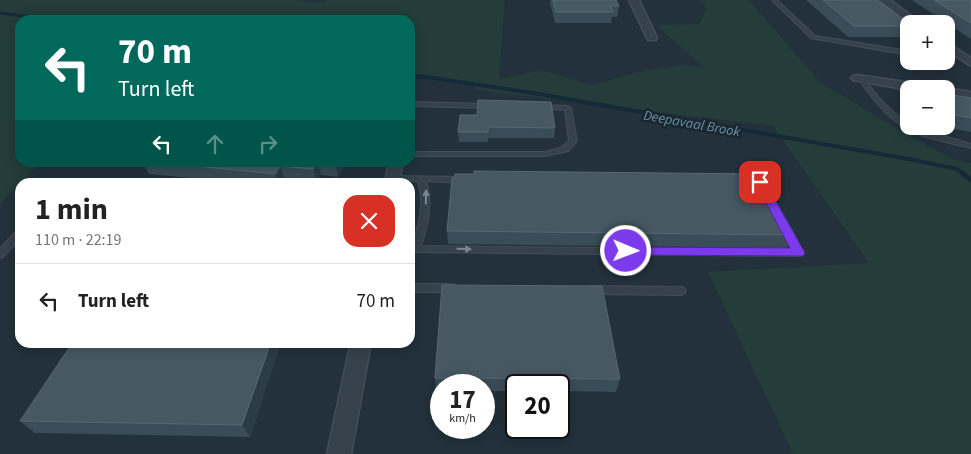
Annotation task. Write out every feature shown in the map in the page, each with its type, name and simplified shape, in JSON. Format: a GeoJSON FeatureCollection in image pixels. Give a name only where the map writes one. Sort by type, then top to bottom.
{"type":"FeatureCollection","features":[{"type":"Feature","properties":{"kind":"street"},"geometry":{"type":"LineString","coordinates":[[634,0],[652,38]]}},
{"type":"Feature","properties":{"kind":"street"},"geometry":{"type":"LineString","coordinates":[[884,0],[905,15]]}},
{"type":"Feature","properties":{"kind":"street"},"geometry":{"type":"LineString","coordinates":[[955,54],[971,63]]}},
{"type":"Feature","properties":{"kind":"street"},"geometry":{"type":"LineString","coordinates":[[859,78],[900,85]]}},
{"type":"Feature","properties":{"kind":"street"},"geometry":{"type":"LineString","coordinates":[[955,93],[971,96]]}},
{"type":"Feature","properties":{"kind":"street"},"geometry":{"type":"LineString","coordinates":[[339,454],[359,348]]}},
{"type":"Feature","properties":{"kind":"lane"},"geometry":{"type":"LineString","coordinates":[[774,0],[813,37],[900,51]]}},
{"type":"Feature","properties":{"kind":"lane"},"geometry":{"type":"LineString","coordinates":[[859,78],[893,118],[900,122]]}},
{"type":"Feature","properties":{"kind":"lane"},"geometry":{"type":"LineString","coordinates":[[415,104],[499,106]]}},
{"type":"Feature","properties":{"kind":"lane"},"geometry":{"type":"LineString","coordinates":[[415,154],[546,154],[565,149],[573,141],[568,108],[528,107]]}},
{"type":"Feature","properties":{"kind":"lane"},"geometry":{"type":"LineString","coordinates":[[931,135],[971,146]]}},
{"type":"Feature","properties":{"kind":"lane"},"geometry":{"type":"LineString","coordinates":[[415,180],[470,180]]}},
{"type":"Feature","properties":{"kind":"lane"},"geometry":{"type":"LineString","coordinates":[[415,243],[422,229],[427,193],[422,180]]}},
{"type":"Feature","properties":{"kind":"lane"},"geometry":{"type":"LineString","coordinates":[[415,249],[799,253],[782,222]]}},
{"type":"Feature","properties":{"kind":"lane"},"geometry":{"type":"LineString","coordinates":[[0,255],[15,238]]}},
{"type":"Feature","properties":{"kind":"lane"},"geometry":{"type":"LineString","coordinates":[[415,288],[458,288]]}},
{"type":"Feature","properties":{"kind":"lane"},"geometry":{"type":"LineString","coordinates":[[575,290],[681,291]]}},
{"type":"Feature","properties":{"kind":"green space"},"geometry":{"type":"Polygon","coordinates":[[[0,0],[296,0],[324,3],[326,0],[505,0],[499,79],[541,70],[592,85],[638,72],[682,65],[703,67],[656,25],[699,24],[707,9],[700,0],[749,0],[820,82],[900,131],[900,135],[907,135],[952,159],[971,163],[971,454],[793,454],[708,272],[869,263],[773,126],[475,90],[475,86],[415,78],[415,15],[15,15],[15,167],[36,167],[25,178],[15,178],[15,189],[0,204],[0,0]]]}},
{"type":"Feature","properties":{"kind":"building"},"geometry":{"type":"Polygon","coordinates":[[[553,0],[616,0],[619,6],[610,6],[613,12],[556,12],[553,0]]]}},
{"type":"Feature","properties":{"kind":"building"},"geometry":{"type":"Polygon","coordinates":[[[823,0],[877,0],[900,17],[900,26],[854,26],[823,0]]]}},
{"type":"Feature","properties":{"kind":"building"},"geometry":{"type":"Polygon","coordinates":[[[934,0],[971,0],[971,23],[934,0]]]}},
{"type":"Feature","properties":{"kind":"building"},"geometry":{"type":"Polygon","coordinates":[[[955,95],[971,98],[971,118],[955,115],[955,95]]]}},
{"type":"Feature","properties":{"kind":"building"},"geometry":{"type":"Polygon","coordinates":[[[478,100],[551,102],[555,128],[488,127],[488,132],[458,132],[460,115],[477,115],[478,100]]]}},
{"type":"Feature","properties":{"kind":"building"},"geometry":{"type":"Polygon","coordinates":[[[206,167],[279,167],[275,174],[206,167]]]}},
{"type":"Feature","properties":{"kind":"building"},"geometry":{"type":"Polygon","coordinates":[[[291,167],[314,167],[313,169],[291,167]]]}},
{"type":"Feature","properties":{"kind":"building"},"geometry":{"type":"Polygon","coordinates":[[[474,171],[760,174],[795,235],[447,231],[452,178],[455,178],[455,174],[474,174],[474,171]]]}},
{"type":"Feature","properties":{"kind":"building"},"geometry":{"type":"Polygon","coordinates":[[[442,285],[602,286],[620,379],[570,379],[570,374],[505,374],[505,378],[495,378],[495,374],[435,374],[442,285]]]}},
{"type":"Feature","properties":{"kind":"building"},"geometry":{"type":"Polygon","coordinates":[[[69,348],[269,348],[242,425],[20,421],[69,348]]]}},
{"type":"Feature","properties":{"kind":"waterway","name":"Deepavaal Brook"},"geometry":{"type":"LineString","coordinates":[[0,13],[15,15]]}},
{"type":"Feature","properties":{"kind":"waterway","name":"Deepavaal Brook"},"geometry":{"type":"LineString","coordinates":[[415,76],[427,78]]}},
{"type":"Feature","properties":{"kind":"waterway","name":"Deepavaal Brook"},"geometry":{"type":"LineString","coordinates":[[419,76],[533,93],[914,160],[957,169],[965,175]]}},
{"type":"Feature","properties":{"kind":"waterway","name":"Deepavaal Brook"},"geometry":{"type":"LineString","coordinates":[[963,174],[971,180]]}},
{"type":"Feature","properties":{"kind":"route"},"geometry":{"type":"LineString","coordinates":[[626,251],[799,253],[760,182]]}}]}
